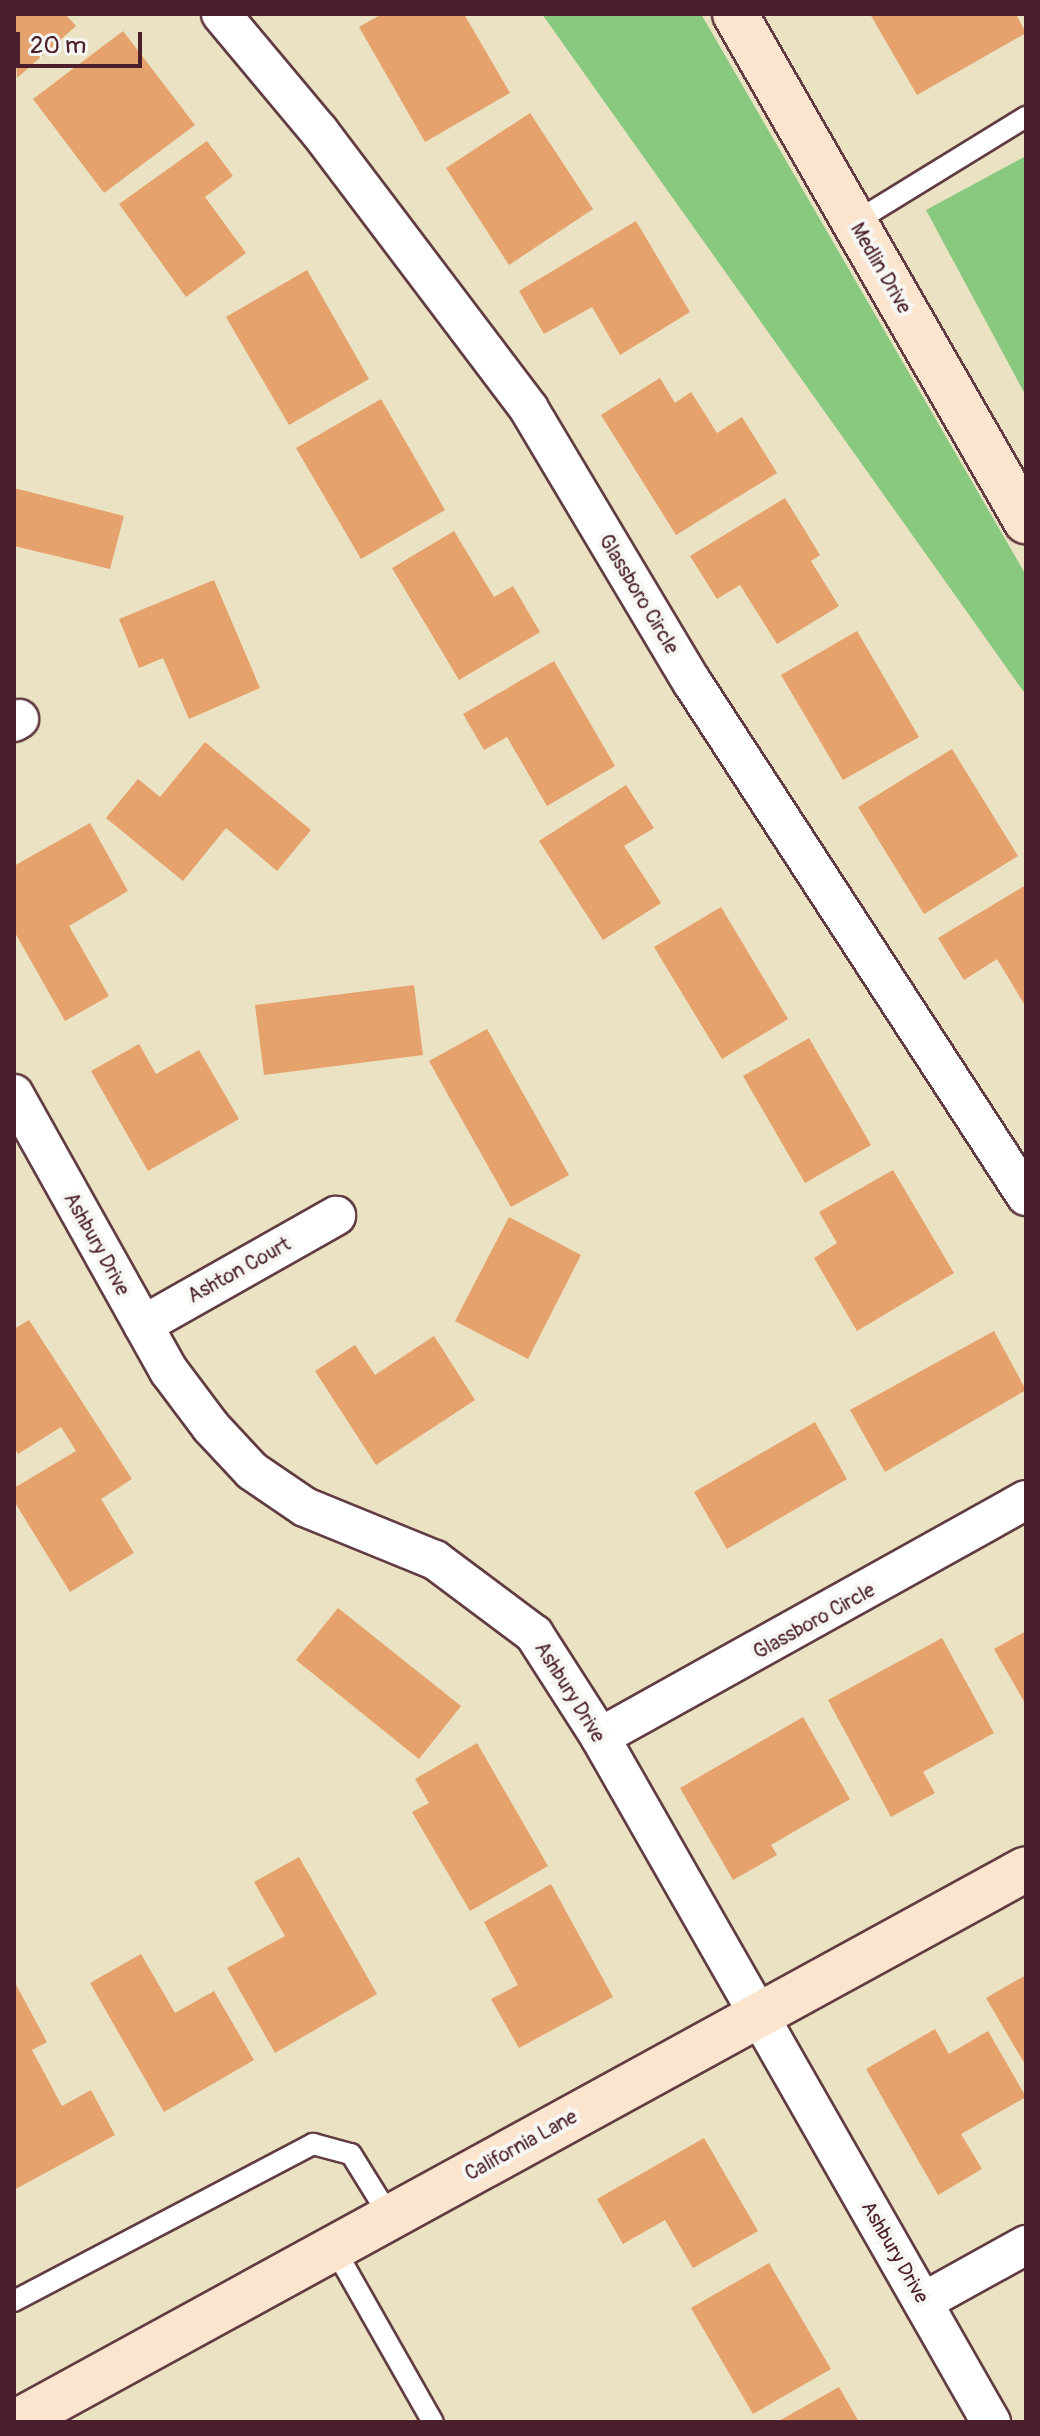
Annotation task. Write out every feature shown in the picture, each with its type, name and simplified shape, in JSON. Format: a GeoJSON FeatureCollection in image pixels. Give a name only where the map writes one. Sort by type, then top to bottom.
{"type":"FeatureCollection","features":[{"type":"Feature","properties":{"kind":"street","name":"Glassboro Circle"},"geometry":{"type":"LineString","coordinates":[[221,14],[319,131],[529,409],[692,682],[1026,1196]]}},
{"type":"Feature","properties":{"kind":"street","name":"Medlin Drive"},"geometry":{"type":"LineString","coordinates":[[735,14],[1026,521]]}},
{"type":"Feature","properties":{"kind":"street","name":"Ashbury Drive"},"geometry":{"type":"LineString","coordinates":[[14,1094],[143,1325],[211,1427],[252,1471],[305,1507],[435,1560],[534,1634],[600,1737],[991,2422]]}},
{"type":"Feature","properties":{"kind":"street","name":"Ashton Court"},"geometry":{"type":"LineString","coordinates":[[143,1325],[336,1216]]}},
{"type":"Feature","properties":{"kind":"street","name":"Glassboro Circle"},"geometry":{"type":"LineString","coordinates":[[600,1737],[1026,1500]]}},
{"type":"Feature","properties":{"kind":"street","name":"California Lane"},"geometry":{"type":"LineString","coordinates":[[16,2422],[1026,1869]]}},
{"type":"Feature","properties":{"kind":"street"},"geometry":{"type":"LineString","coordinates":[[923,2302],[1026,2245]]}},
{"type":"Feature","properties":{"kind":"lane"},"geometry":{"type":"LineString","coordinates":[[855,222],[1026,117]]}},
{"type":"Feature","properties":{"kind":"lane"},"geometry":{"type":"LineString","coordinates":[[14,2301],[313,2144],[351,2154],[390,2217]]}},
{"type":"Feature","properties":{"kind":"lane"},"geometry":{"type":"LineString","coordinates":[[334,2248],[433,2422]]}},
{"type":"Feature","properties":{"kind":"green space"},"geometry":{"type":"Polygon","coordinates":[[[542,14],[701,14],[1026,575],[1026,695],[542,14]]]}},
{"type":"Feature","properties":{"kind":"green space"},"geometry":{"type":"Polygon","coordinates":[[[1026,156],[1026,396],[926,210],[1026,156]]]}},
{"type":"Feature","properties":{"kind":"building"},"geometry":{"type":"Polygon","coordinates":[[[14,14],[65,14],[76,26],[17,78],[14,14]]]}},
{"type":"Feature","properties":{"kind":"building"},"geometry":{"type":"Polygon","coordinates":[[[382,14],[464,14],[510,93],[425,142],[359,27],[382,14]]]}},
{"type":"Feature","properties":{"kind":"building"},"geometry":{"type":"Polygon","coordinates":[[[870,14],[1016,14],[1026,33],[917,95],[870,14]]]}},
{"type":"Feature","properties":{"kind":"building"},"geometry":{"type":"Polygon","coordinates":[[[123,31],[195,125],[104,193],[33,99],[123,31]]]}},
{"type":"Feature","properties":{"kind":"building"},"geometry":{"type":"Polygon","coordinates":[[[530,113],[593,209],[509,265],[446,168],[530,113]]]}},
{"type":"Feature","properties":{"kind":"building"},"geometry":{"type":"Polygon","coordinates":[[[207,141],[233,176],[205,197],[246,253],[186,297],[119,204],[207,141]]]}},
{"type":"Feature","properties":{"kind":"building"},"geometry":{"type":"Polygon","coordinates":[[[636,221],[690,312],[620,355],[592,307],[544,334],[519,291],[636,221]]]}},
{"type":"Feature","properties":{"kind":"building"},"geometry":{"type":"Polygon","coordinates":[[[307,270],[369,379],[289,425],[226,317],[307,270]]]}},
{"type":"Feature","properties":{"kind":"building"},"geometry":{"type":"Polygon","coordinates":[[[660,378],[675,403],[691,392],[717,433],[742,417],[777,473],[676,535],[601,415],[660,378]]]}},
{"type":"Feature","properties":{"kind":"building"},"geometry":{"type":"Polygon","coordinates":[[[381,399],[445,510],[361,559],[296,448],[381,399]]]}},
{"type":"Feature","properties":{"kind":"building"},"geometry":{"type":"Polygon","coordinates":[[[14,488],[124,516],[110,569],[14,546],[14,488]]]}},
{"type":"Feature","properties":{"kind":"building"},"geometry":{"type":"Polygon","coordinates":[[[785,498],[820,555],[811,561],[839,606],[777,644],[740,585],[717,599],[690,556],[785,498]]]}},
{"type":"Feature","properties":{"kind":"building"},"geometry":{"type":"Polygon","coordinates":[[[454,531],[494,597],[513,586],[540,632],[459,680],[392,568],[454,531]]]}},
{"type":"Feature","properties":{"kind":"building"},"geometry":{"type":"Polygon","coordinates":[[[214,580],[260,688],[189,719],[163,658],[139,668],[119,619],[214,580]]]}},
{"type":"Feature","properties":{"kind":"building"},"geometry":{"type":"Polygon","coordinates":[[[857,631],[919,737],[843,780],[781,675],[857,631]]]}},
{"type":"Feature","properties":{"kind":"building"},"geometry":{"type":"Polygon","coordinates":[[[554,661],[615,766],[547,806],[507,737],[484,750],[463,714],[554,661]]]}},
{"type":"Feature","properties":{"kind":"building"},"geometry":{"type":"Polygon","coordinates":[[[205,742],[311,830],[277,871],[226,828],[183,881],[106,818],[138,779],[160,797],[205,742]]]}},
{"type":"Feature","properties":{"kind":"building"},"geometry":{"type":"Polygon","coordinates":[[[952,749],[1018,856],[924,914],[858,807],[952,749]]]}},
{"type":"Feature","properties":{"kind":"building"},"geometry":{"type":"Polygon","coordinates":[[[626,785],[654,828],[624,846],[661,903],[603,940],[539,841],[626,785]]]}},
{"type":"Feature","properties":{"kind":"building"},"geometry":{"type":"Polygon","coordinates":[[[90,823],[128,891],[69,926],[109,996],[65,1021],[14,931],[14,866],[90,823]]]}},
{"type":"Feature","properties":{"kind":"building"},"geometry":{"type":"Polygon","coordinates":[[[1026,885],[1026,1007],[997,959],[964,980],[938,938],[1026,885]]]}},
{"type":"Feature","properties":{"kind":"building"},"geometry":{"type":"Polygon","coordinates":[[[721,907],[788,1019],[722,1059],[654,947],[721,907]]]}},
{"type":"Feature","properties":{"kind":"building"},"geometry":{"type":"Polygon","coordinates":[[[414,985],[423,1055],[264,1075],[255,1005],[414,985]]]}},
{"type":"Feature","properties":{"kind":"building"},"geometry":{"type":"Polygon","coordinates":[[[487,1029],[569,1175],[511,1207],[429,1061],[487,1029]]]}},
{"type":"Feature","properties":{"kind":"building"},"geometry":{"type":"Polygon","coordinates":[[[809,1038],[871,1145],[805,1183],[743,1076],[809,1038]]]}},
{"type":"Feature","properties":{"kind":"building"},"geometry":{"type":"Polygon","coordinates":[[[139,1044],[156,1074],[199,1050],[239,1119],[148,1171],[91,1071],[139,1044]]]}},
{"type":"Feature","properties":{"kind":"building"},"geometry":{"type":"Polygon","coordinates":[[[893,1170],[954,1273],[857,1331],[814,1258],[837,1243],[819,1212],[893,1170]]]}},
{"type":"Feature","properties":{"kind":"building"},"geometry":{"type":"Polygon","coordinates":[[[509,1217],[581,1255],[528,1359],[455,1321],[509,1217]]]}},
{"type":"Feature","properties":{"kind":"building"},"geometry":{"type":"Polygon","coordinates":[[[29,1320],[132,1479],[101,1499],[134,1553],[70,1592],[14,1501],[14,1488],[76,1451],[61,1427],[18,1454],[14,1447],[14,1329],[29,1320]]]}},
{"type":"Feature","properties":{"kind":"building"},"geometry":{"type":"Polygon","coordinates":[[[994,1331],[1026,1390],[885,1472],[850,1410],[994,1331]]]}},
{"type":"Feature","properties":{"kind":"building"},"geometry":{"type":"Polygon","coordinates":[[[434,1336],[475,1400],[376,1465],[315,1371],[355,1345],[375,1375],[434,1336]]]}},
{"type":"Feature","properties":{"kind":"building"},"geometry":{"type":"Polygon","coordinates":[[[815,1422],[847,1479],[727,1549],[694,1492],[815,1422]]]}},
{"type":"Feature","properties":{"kind":"building"},"geometry":{"type":"Polygon","coordinates":[[[338,1608],[461,1706],[419,1759],[296,1660],[338,1608]]]}},
{"type":"Feature","properties":{"kind":"building"},"geometry":{"type":"Polygon","coordinates":[[[1026,1631],[1026,1705],[994,1649],[1026,1631]]]}},
{"type":"Feature","properties":{"kind":"building"},"geometry":{"type":"Polygon","coordinates":[[[942,1638],[994,1733],[923,1772],[935,1793],[891,1817],[828,1700],[942,1638]]]}},
{"type":"Feature","properties":{"kind":"building"},"geometry":{"type":"Polygon","coordinates":[[[803,1717],[850,1799],[771,1845],[777,1855],[733,1880],[680,1788],[803,1717]]]}},
{"type":"Feature","properties":{"kind":"building"},"geometry":{"type":"Polygon","coordinates":[[[477,1743],[548,1866],[470,1911],[412,1812],[429,1803],[415,1779],[477,1743]]]}},
{"type":"Feature","properties":{"kind":"building"},"geometry":{"type":"Polygon","coordinates":[[[299,1857],[377,1994],[275,2053],[227,1968],[285,1936],[254,1882],[299,1857]]]}},
{"type":"Feature","properties":{"kind":"building"},"geometry":{"type":"Polygon","coordinates":[[[551,1884],[613,1997],[519,2048],[491,1999],[518,1985],[484,1922],[551,1884]]]}},
{"type":"Feature","properties":{"kind":"building"},"geometry":{"type":"Polygon","coordinates":[[[141,1954],[175,2013],[214,1991],[254,2060],[164,2112],[90,1983],[141,1954]]]}},
{"type":"Feature","properties":{"kind":"building"},"geometry":{"type":"Polygon","coordinates":[[[1026,1975],[1026,2066],[986,1998],[1026,1975]]]}},
{"type":"Feature","properties":{"kind":"building"},"geometry":{"type":"Polygon","coordinates":[[[14,1981],[47,2042],[32,2050],[62,2106],[91,2090],[115,2135],[14,2190],[14,1981]]]}},
{"type":"Feature","properties":{"kind":"building"},"geometry":{"type":"Polygon","coordinates":[[[935,2029],[949,2054],[988,2031],[1026,2097],[961,2134],[982,2169],[938,2195],[866,2069],[935,2029]]]}},
{"type":"Feature","properties":{"kind":"building"},"geometry":{"type":"Polygon","coordinates":[[[704,2138],[758,2231],[693,2268],[665,2220],[623,2244],[597,2199],[704,2138]]]}},
{"type":"Feature","properties":{"kind":"building"},"geometry":{"type":"Polygon","coordinates":[[[769,2263],[831,2369],[753,2414],[691,2308],[769,2263]]]}},
{"type":"Feature","properties":{"kind":"building"},"geometry":{"type":"Polygon","coordinates":[[[839,2387],[859,2422],[777,2422],[839,2387]]]}}]}
